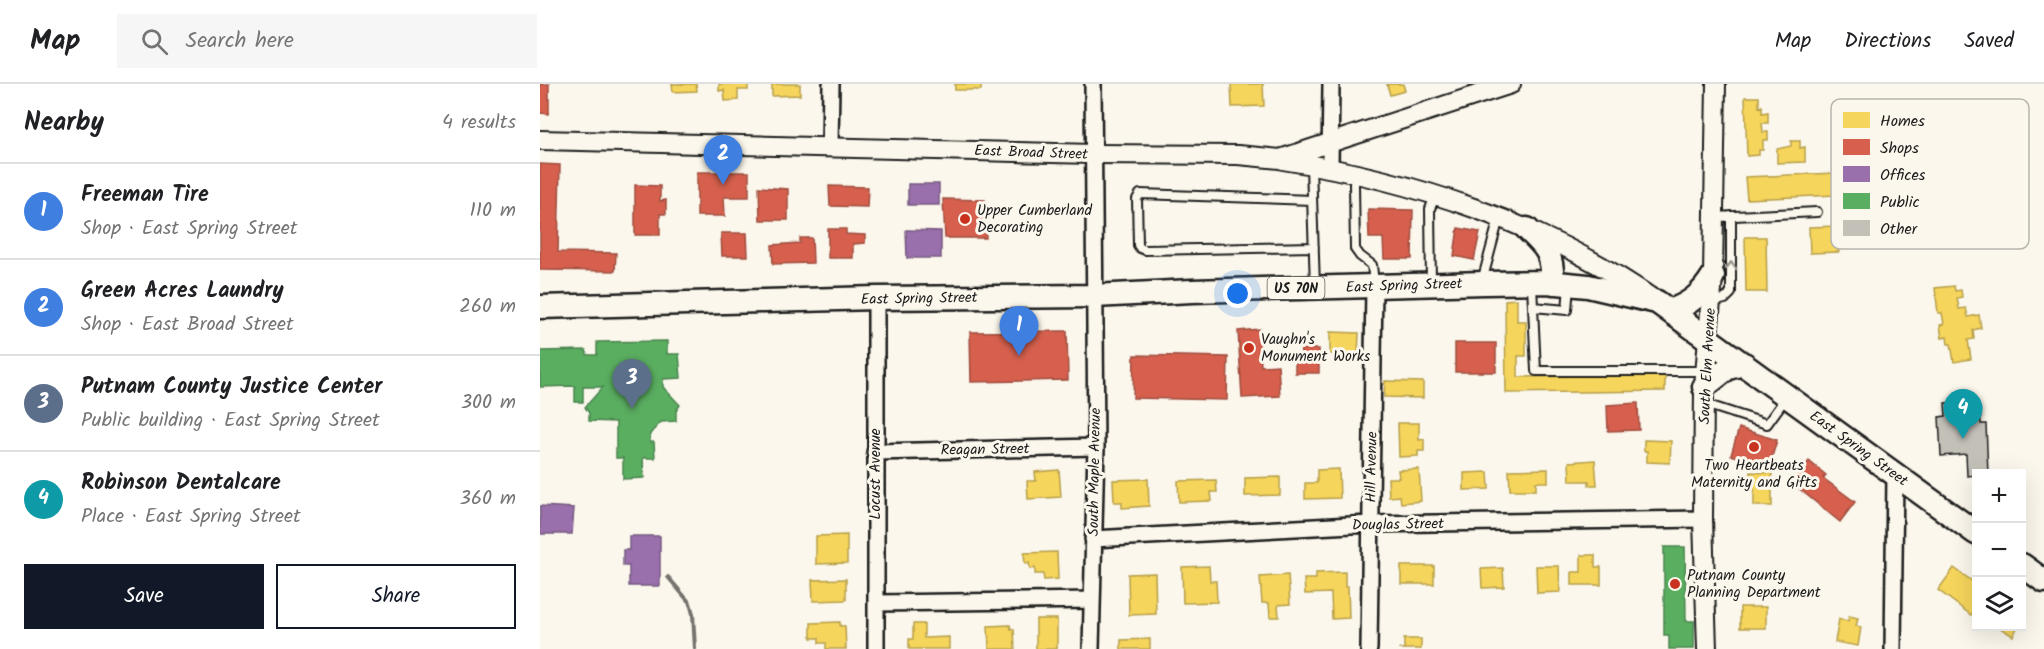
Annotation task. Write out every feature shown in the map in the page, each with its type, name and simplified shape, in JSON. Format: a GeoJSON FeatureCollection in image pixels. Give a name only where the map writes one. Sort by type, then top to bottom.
{"type":"FeatureCollection","features":[{"type":"Feature","properties":{"kind":"main road"},"geometry":{"type":"LineString","coordinates":[[1527,229],[1543,244],[1550,255],[1552,283]]}},
{"type":"Feature","properties":{"kind":"main road"},"geometry":{"type":"LineString","coordinates":[[1664,306],[1692,301],[1705,290],[1713,276]]}},
{"type":"Feature","properties":{"kind":"main road","name":"East Spring Street"},"geometry":{"type":"LineString","coordinates":[[540,307],[876,298],[1094,296],[1485,283],[1552,283],[1588,286],[1664,306],[1972,529]]}},
{"type":"Feature","properties":{"kind":"main road"},"geometry":{"type":"LineString","coordinates":[[1704,387],[1728,368],[1744,364]]}},
{"type":"Feature","properties":{"kind":"main road"},"geometry":{"type":"LineString","coordinates":[[2026,568],[2044,581]]}},
{"type":"Feature","properties":{"kind":"street"},"geometry":{"type":"LineString","coordinates":[[830,146],[831,84]]}},
{"type":"Feature","properties":{"kind":"street","name":"South Maple Avenue"},"geometry":{"type":"LineString","coordinates":[[1091,649],[1096,447],[1093,84]]}},
{"type":"Feature","properties":{"kind":"street"},"geometry":{"type":"LineString","coordinates":[[1330,167],[1331,84]]}},
{"type":"Feature","properties":{"kind":"street","name":"East Broad Street"},"geometry":{"type":"LineString","coordinates":[[540,140],[1093,154],[1238,155],[1280,159],[1467,94],[1510,84]]}},
{"type":"Feature","properties":{"kind":"street","name":"South Elm Avenue"},"geometry":{"type":"LineString","coordinates":[[1707,649],[1704,387],[1713,276],[1722,216],[1716,84]]}},
{"type":"Feature","properties":{"kind":"street"},"geometry":{"type":"LineString","coordinates":[[1280,159],[1330,167],[1356,174],[1436,196],[1499,218],[1571,248],[1617,274],[1664,306]]}},
{"type":"Feature","properties":{"kind":"street","name":"Hill Avenue"},"geometry":{"type":"LineString","coordinates":[[1369,649],[1374,286]]}},
{"type":"Feature","properties":{"kind":"street","name":"Locust Avenue"},"geometry":{"type":"LineString","coordinates":[[876,298],[876,649]]}},
{"type":"Feature","properties":{"kind":"street","name":"Reagan Street"},"geometry":{"type":"LineString","coordinates":[[875,452],[1096,447]]}},
{"type":"Feature","properties":{"kind":"street"},"geometry":{"type":"LineString","coordinates":[[1893,649],[1895,475]]}},
{"type":"Feature","properties":{"kind":"street","name":"Douglas Street"},"geometry":{"type":"LineString","coordinates":[[1093,539],[1370,524],[1704,519]]}},
{"type":"Feature","properties":{"kind":"street"},"geometry":{"type":"LineString","coordinates":[[877,603],[1092,600]]}},
{"type":"Feature","properties":{"kind":"lane"},"geometry":{"type":"LineString","coordinates":[[1311,164],[1315,288]]}},
{"type":"Feature","properties":{"kind":"lane"},"geometry":{"type":"LineString","coordinates":[[1356,174],[1354,184],[1355,249],[1372,265],[1374,286]]}},
{"type":"Feature","properties":{"kind":"lane"},"geometry":{"type":"LineString","coordinates":[[1312,200],[1140,195],[1137,200],[1138,245],[1140,249],[1145,250],[1314,247]]}},
{"type":"Feature","properties":{"kind":"lane"},"geometry":{"type":"LineString","coordinates":[[1431,285],[1430,209],[1436,196]]}},
{"type":"Feature","properties":{"kind":"lane"},"geometry":{"type":"LineString","coordinates":[[1711,302],[1725,299],[1731,293],[1722,216],[1817,212]]}},
{"type":"Feature","properties":{"kind":"lane"},"geometry":{"type":"LineString","coordinates":[[1485,283],[1484,274],[1499,218]]}},
{"type":"Feature","properties":{"kind":"lane"},"geometry":{"type":"LineString","coordinates":[[1533,307],[1567,310],[1552,283],[1533,307],[1536,370],[1704,387],[1767,424],[1788,396]]}},
{"type":"Feature","properties":{"kind":"building: Homes"},"geometry":{"type":"Polygon","coordinates":[[[672,84],[696,84],[697,91],[673,92],[672,84]]]}},
{"type":"Feature","properties":{"kind":"building: Homes"},"geometry":{"type":"Polygon","coordinates":[[[719,84],[748,84],[748,90],[738,90],[738,100],[725,101],[724,90],[719,91],[719,84]]]}},
{"type":"Feature","properties":{"kind":"building: Homes"},"geometry":{"type":"Polygon","coordinates":[[[772,84],[800,84],[800,95],[772,96],[772,84]]]}},
{"type":"Feature","properties":{"kind":"building: Homes"},"geometry":{"type":"Polygon","coordinates":[[[955,84],[981,84],[981,90],[955,90],[955,84]]]}},
{"type":"Feature","properties":{"kind":"building: Homes"},"geometry":{"type":"Polygon","coordinates":[[[1231,84],[1263,84],[1264,106],[1232,107],[1231,84]]]}},
{"type":"Feature","properties":{"kind":"building: Homes"},"geometry":{"type":"Polygon","coordinates":[[[1387,84],[1403,84],[1405,91],[1390,95],[1387,84]]]}},
{"type":"Feature","properties":{"kind":"building: Homes"},"geometry":{"type":"Polygon","coordinates":[[[1745,97],[1759,97],[1759,107],[1762,106],[1762,113],[1768,112],[1768,123],[1762,123],[1763,132],[1768,132],[1768,140],[1763,140],[1763,150],[1759,150],[1759,155],[1747,156],[1745,97]]]}},
{"type":"Feature","properties":{"kind":"building: Homes"},"geometry":{"type":"Polygon","coordinates":[[[1791,141],[1800,141],[1800,148],[1805,147],[1805,162],[1777,163],[1777,149],[1791,146],[1791,141]]]}},
{"type":"Feature","properties":{"kind":"building: Homes"},"geometry":{"type":"Polygon","coordinates":[[[1831,173],[1831,195],[1747,199],[1745,177],[1831,173]]]}},
{"type":"Feature","properties":{"kind":"building: Homes"},"geometry":{"type":"Polygon","coordinates":[[[1831,226],[1831,249],[1839,249],[1839,252],[1810,253],[1809,227],[1831,226]]]}},
{"type":"Feature","properties":{"kind":"building: Homes"},"geometry":{"type":"Polygon","coordinates":[[[1745,237],[1766,237],[1767,292],[1746,292],[1745,237]]]}},
{"type":"Feature","properties":{"kind":"building: Homes"},"geometry":{"type":"Polygon","coordinates":[[[1954,286],[1955,291],[1961,290],[1962,297],[1957,298],[1959,309],[1966,308],[1968,317],[1979,315],[1981,328],[1973,330],[1974,339],[1968,340],[1971,359],[1954,362],[1951,344],[1948,344],[1947,337],[1942,338],[1940,325],[1944,324],[1942,313],[1938,313],[1935,288],[1954,286]]]}},
{"type":"Feature","properties":{"kind":"building: Homes"},"geometry":{"type":"Polygon","coordinates":[[[1517,299],[1517,321],[1526,321],[1526,356],[1518,356],[1518,377],[1665,375],[1665,391],[1506,393],[1505,300],[1517,299]]]}},
{"type":"Feature","properties":{"kind":"building: Homes"},"geometry":{"type":"Polygon","coordinates":[[[1330,332],[1359,333],[1358,355],[1330,354],[1330,332]]]}},
{"type":"Feature","properties":{"kind":"building: Homes"},"geometry":{"type":"Polygon","coordinates":[[[1385,381],[1423,382],[1423,398],[1384,397],[1385,381]]]}},
{"type":"Feature","properties":{"kind":"building: Homes"},"geometry":{"type":"Polygon","coordinates":[[[1398,423],[1419,423],[1419,440],[1424,439],[1424,451],[1418,451],[1418,456],[1399,457],[1398,423]]]}},
{"type":"Feature","properties":{"kind":"building: Homes"},"geometry":{"type":"Polygon","coordinates":[[[1644,440],[1671,441],[1670,463],[1647,462],[1644,440]]]}},
{"type":"Feature","properties":{"kind":"building: Homes"},"geometry":{"type":"Polygon","coordinates":[[[1595,460],[1597,485],[1589,485],[1589,481],[1570,481],[1569,462],[1595,460]]]}},
{"type":"Feature","properties":{"kind":"building: Homes"},"geometry":{"type":"Polygon","coordinates":[[[1339,469],[1340,498],[1305,499],[1305,483],[1317,483],[1317,470],[1339,469]]]}},
{"type":"Feature","properties":{"kind":"building: Homes"},"geometry":{"type":"Polygon","coordinates":[[[1419,469],[1421,501],[1401,503],[1400,496],[1389,497],[1388,478],[1399,478],[1398,470],[1419,469]]]}},
{"type":"Feature","properties":{"kind":"building: Homes"},"geometry":{"type":"Polygon","coordinates":[[[1548,469],[1548,482],[1536,482],[1536,490],[1510,490],[1509,470],[1548,469]]]}},
{"type":"Feature","properties":{"kind":"building: Homes"},"geometry":{"type":"Polygon","coordinates":[[[1059,470],[1061,497],[1028,499],[1027,481],[1036,481],[1035,472],[1059,470]]]}},
{"type":"Feature","properties":{"kind":"building: Homes"},"geometry":{"type":"Polygon","coordinates":[[[1488,472],[1489,489],[1464,490],[1464,473],[1488,472]]]}},
{"type":"Feature","properties":{"kind":"building: Homes"},"geometry":{"type":"Polygon","coordinates":[[[1750,472],[1772,473],[1772,506],[1754,506],[1754,489],[1749,489],[1750,472]]]}},
{"type":"Feature","properties":{"kind":"building: Homes"},"geometry":{"type":"Polygon","coordinates":[[[1280,477],[1280,495],[1245,496],[1245,478],[1280,477]]]}},
{"type":"Feature","properties":{"kind":"building: Homes"},"geometry":{"type":"Polygon","coordinates":[[[1148,479],[1149,506],[1122,508],[1122,502],[1114,502],[1113,480],[1148,479]]]}},
{"type":"Feature","properties":{"kind":"building: Homes"},"geometry":{"type":"Polygon","coordinates":[[[1216,480],[1217,492],[1211,492],[1212,501],[1179,502],[1178,481],[1216,480]]]}},
{"type":"Feature","properties":{"kind":"building: Homes"},"geometry":{"type":"Polygon","coordinates":[[[847,535],[847,563],[816,564],[816,536],[847,535]]]}},
{"type":"Feature","properties":{"kind":"building: Homes"},"geometry":{"type":"Polygon","coordinates":[[[1057,552],[1058,579],[1044,580],[1043,574],[1035,574],[1035,568],[1030,569],[1029,563],[1025,564],[1024,553],[1057,552]]]}},
{"type":"Feature","properties":{"kind":"building: Homes"},"geometry":{"type":"Polygon","coordinates":[[[1581,555],[1595,555],[1595,567],[1601,567],[1601,585],[1572,585],[1572,572],[1581,572],[1581,555]]]}},
{"type":"Feature","properties":{"kind":"building: Homes"},"geometry":{"type":"Polygon","coordinates":[[[1209,566],[1210,581],[1216,581],[1217,602],[1183,603],[1182,567],[1209,566]]]}},
{"type":"Feature","properties":{"kind":"building: Homes"},"geometry":{"type":"Polygon","coordinates":[[[1401,566],[1434,566],[1434,584],[1401,584],[1401,566]]]}},
{"type":"Feature","properties":{"kind":"building: Homes"},"geometry":{"type":"Polygon","coordinates":[[[1536,566],[1559,566],[1560,592],[1537,593],[1536,566]]]}},
{"type":"Feature","properties":{"kind":"building: Homes"},"geometry":{"type":"Polygon","coordinates":[[[1503,568],[1504,587],[1482,588],[1481,569],[1503,568]]]}},
{"type":"Feature","properties":{"kind":"building: Homes"},"geometry":{"type":"Polygon","coordinates":[[[1954,568],[1972,581],[1971,615],[1938,590],[1954,568]]]}},
{"type":"Feature","properties":{"kind":"building: Homes"},"geometry":{"type":"Polygon","coordinates":[[[1345,572],[1349,618],[1332,619],[1331,593],[1305,594],[1304,579],[1316,579],[1316,573],[1345,572]]]}},
{"type":"Feature","properties":{"kind":"building: Homes"},"geometry":{"type":"Polygon","coordinates":[[[1155,573],[1156,614],[1129,615],[1128,574],[1155,573]]]}},
{"type":"Feature","properties":{"kind":"building: Homes"},"geometry":{"type":"Polygon","coordinates":[[[1288,575],[1290,604],[1278,605],[1279,617],[1270,617],[1269,603],[1262,603],[1260,577],[1288,575]]]}},
{"type":"Feature","properties":{"kind":"building: Homes"},"geometry":{"type":"Polygon","coordinates":[[[846,579],[846,600],[813,601],[812,580],[846,579]]]}},
{"type":"Feature","properties":{"kind":"building: Homes"},"geometry":{"type":"Polygon","coordinates":[[[1740,607],[1766,607],[1766,628],[1740,628],[1740,607]]]}},
{"type":"Feature","properties":{"kind":"building: Homes"},"geometry":{"type":"Polygon","coordinates":[[[1849,616],[1858,618],[1856,626],[1861,627],[1858,646],[1835,642],[1839,619],[1848,621],[1849,616]]]}},
{"type":"Feature","properties":{"kind":"building: Homes"},"geometry":{"type":"Polygon","coordinates":[[[1036,619],[1057,619],[1057,649],[1036,649],[1036,619]]]}},
{"type":"Feature","properties":{"kind":"building: Homes"},"geometry":{"type":"Polygon","coordinates":[[[840,622],[840,626],[845,626],[846,649],[826,649],[826,643],[819,643],[819,638],[811,638],[811,623],[840,622]]]}},
{"type":"Feature","properties":{"kind":"building: Homes"},"geometry":{"type":"Polygon","coordinates":[[[913,624],[924,624],[924,638],[949,637],[949,649],[909,649],[909,639],[913,639],[913,624]]]}},
{"type":"Feature","properties":{"kind":"building: Homes"},"geometry":{"type":"Polygon","coordinates":[[[1010,625],[1011,629],[1014,629],[1015,649],[989,649],[988,626],[1010,625]]]}},
{"type":"Feature","properties":{"kind":"building: Homes"},"geometry":{"type":"Polygon","coordinates":[[[2005,631],[2016,631],[2013,636],[2005,631]]]}},
{"type":"Feature","properties":{"kind":"building: Homes"},"geometry":{"type":"Polygon","coordinates":[[[1150,639],[1150,649],[1121,649],[1121,640],[1150,639]]]}},
{"type":"Feature","properties":{"kind":"building: Homes"},"geometry":{"type":"Polygon","coordinates":[[[1404,639],[1421,639],[1421,649],[1404,649],[1404,639]]]}},
{"type":"Feature","properties":{"kind":"building: Shops"},"geometry":{"type":"Polygon","coordinates":[[[540,84],[549,84],[549,114],[540,113],[540,84]]]}},
{"type":"Feature","properties":{"kind":"building: Shops"},"geometry":{"type":"Polygon","coordinates":[[[540,164],[560,165],[558,252],[616,253],[615,271],[540,270],[540,164]]]}},
{"type":"Feature","properties":{"kind":"building: Shops"},"geometry":{"type":"Polygon","coordinates":[[[697,172],[749,172],[749,197],[724,197],[725,216],[697,216],[697,172]]]}},
{"type":"Feature","properties":{"kind":"building: Shops"},"geometry":{"type":"Polygon","coordinates":[[[635,185],[660,186],[660,201],[666,200],[666,214],[660,214],[660,235],[635,235],[635,185]]]}},
{"type":"Feature","properties":{"kind":"building: Shops"},"geometry":{"type":"Polygon","coordinates":[[[829,186],[868,187],[867,207],[830,206],[829,186]]]}},
{"type":"Feature","properties":{"kind":"building: Shops"},"geometry":{"type":"Polygon","coordinates":[[[759,187],[788,189],[788,220],[760,220],[759,187]]]}},
{"type":"Feature","properties":{"kind":"building: Shops","name":"Upper Cumberland Decorating"},"geometry":{"type":"Polygon","coordinates":[[[943,199],[985,200],[986,238],[945,238],[943,199]]]}},
{"type":"Feature","properties":{"kind":"building: Shops"},"geometry":{"type":"Polygon","coordinates":[[[1368,209],[1413,210],[1412,259],[1384,259],[1383,238],[1369,238],[1368,209]]]}},
{"type":"Feature","properties":{"kind":"building: Shops"},"geometry":{"type":"Polygon","coordinates":[[[1458,228],[1480,232],[1474,260],[1454,256],[1458,228]]]}},
{"type":"Feature","properties":{"kind":"building: Shops"},"geometry":{"type":"Polygon","coordinates":[[[828,229],[846,229],[846,234],[865,235],[865,243],[853,244],[853,258],[828,258],[828,229]]]}},
{"type":"Feature","properties":{"kind":"building: Shops"},"geometry":{"type":"Polygon","coordinates":[[[721,233],[747,233],[748,256],[722,256],[721,233]]]}},
{"type":"Feature","properties":{"kind":"building: Shops"},"geometry":{"type":"Polygon","coordinates":[[[800,238],[812,238],[813,263],[773,264],[772,245],[800,243],[800,238]]]}},
{"type":"Feature","properties":{"kind":"building: Shops","name":"Vaughn's Monument Works"},"geometry":{"type":"Polygon","coordinates":[[[1259,329],[1261,366],[1278,365],[1280,396],[1242,398],[1238,331],[1259,329]]]}},
{"type":"Feature","properties":{"kind":"building: Shops"},"geometry":{"type":"Polygon","coordinates":[[[1067,331],[1068,380],[971,382],[970,332],[1067,331]]]}},
{"type":"Feature","properties":{"kind":"building: Shops"},"geometry":{"type":"Polygon","coordinates":[[[1455,343],[1496,343],[1496,372],[1455,372],[1455,343]]]}},
{"type":"Feature","properties":{"kind":"building: Shops"},"geometry":{"type":"Polygon","coordinates":[[[1301,349],[1319,349],[1319,373],[1295,373],[1295,362],[1300,362],[1301,349]]]}},
{"type":"Feature","properties":{"kind":"building: Shops"},"geometry":{"type":"Polygon","coordinates":[[[1134,355],[1228,357],[1227,400],[1133,398],[1134,355]]]}},
{"type":"Feature","properties":{"kind":"building: Shops"},"geometry":{"type":"Polygon","coordinates":[[[1638,403],[1639,430],[1608,431],[1607,405],[1638,403]]]}},
{"type":"Feature","properties":{"kind":"building: Shops","name":"Two Heartbeats Maternity and Gifts"},"geometry":{"type":"Polygon","coordinates":[[[1739,428],[1777,440],[1769,467],[1731,455],[1739,428]]]}},
{"type":"Feature","properties":{"kind":"building: Shops"},"geometry":{"type":"Polygon","coordinates":[[[1809,461],[1826,475],[1823,478],[1855,502],[1840,522],[1792,483],[1809,461]]]}},
{"type":"Feature","properties":{"kind":"building: Offices"},"geometry":{"type":"Polygon","coordinates":[[[908,184],[939,184],[939,205],[908,205],[908,184]]]}},
{"type":"Feature","properties":{"kind":"building: Offices"},"geometry":{"type":"Polygon","coordinates":[[[906,230],[941,231],[941,258],[907,258],[906,230]]]}},
{"type":"Feature","properties":{"kind":"building: Offices"},"geometry":{"type":"Polygon","coordinates":[[[540,506],[574,508],[572,534],[540,534],[540,506]]]}},
{"type":"Feature","properties":{"kind":"building: Offices"},"geometry":{"type":"Polygon","coordinates":[[[629,536],[660,536],[660,586],[629,586],[629,566],[623,566],[623,550],[629,550],[629,536]]]}},
{"type":"Feature","properties":{"kind":"building: Public"},"geometry":{"type":"Polygon","coordinates":[[[667,341],[667,354],[679,354],[681,378],[663,379],[663,387],[680,405],[676,411],[676,421],[661,422],[650,434],[650,442],[654,442],[655,458],[643,458],[644,478],[623,479],[623,458],[616,458],[616,422],[589,421],[589,413],[585,407],[603,387],[583,387],[583,402],[575,402],[575,386],[540,387],[540,351],[586,350],[587,355],[597,355],[597,342],[667,341]]]}},
{"type":"Feature","properties":{"kind":"building: Public","name":"Putnam County Planning Department"},"geometry":{"type":"Polygon","coordinates":[[[1664,547],[1685,547],[1686,621],[1694,621],[1694,649],[1669,649],[1669,635],[1664,635],[1664,547]]]}},
{"type":"Feature","properties":{"kind":"building: Other"},"geometry":{"type":"Polygon","coordinates":[[[1959,402],[1959,411],[1980,410],[1981,424],[1986,424],[1988,469],[1972,469],[1972,476],[1967,476],[1966,454],[1941,456],[1939,417],[1946,416],[1945,403],[1959,402]]]}},
{"type":"Feature","properties":{"kind":"waterway"},"geometry":{"type":"LineString","coordinates":[[668,577],[690,603],[695,649]]}},
{"type":"Feature","properties":{"kind":"place","name":"Green Acres Laundry"},"geometry":{"type":"Point","coordinates":[723,185]}},
{"type":"Feature","properties":{"kind":"place","name":"Upper Cumberland Decorating"},"geometry":{"type":"Point","coordinates":[965,219]}},
{"type":"Feature","properties":{"kind":"place","name":"Vaughn's Monument Works"},"geometry":{"type":"Point","coordinates":[1249,348]}},
{"type":"Feature","properties":{"kind":"place","name":"Freeman Tire"},"geometry":{"type":"Point","coordinates":[1019,356]}},
{"type":"Feature","properties":{"kind":"place","name":"Putnam County Justice Center"},"geometry":{"type":"Point","coordinates":[632,409]}},
{"type":"Feature","properties":{"kind":"place","name":"Robinson Dentalcare"},"geometry":{"type":"Point","coordinates":[1963,439]}},
{"type":"Feature","properties":{"kind":"place","name":"Two Heartbeats Maternity and Gifts"},"geometry":{"type":"Point","coordinates":[1754,447]}},
{"type":"Feature","properties":{"kind":"place","name":"Putnam County Planning Department"},"geometry":{"type":"Point","coordinates":[1675,584]}}]}
